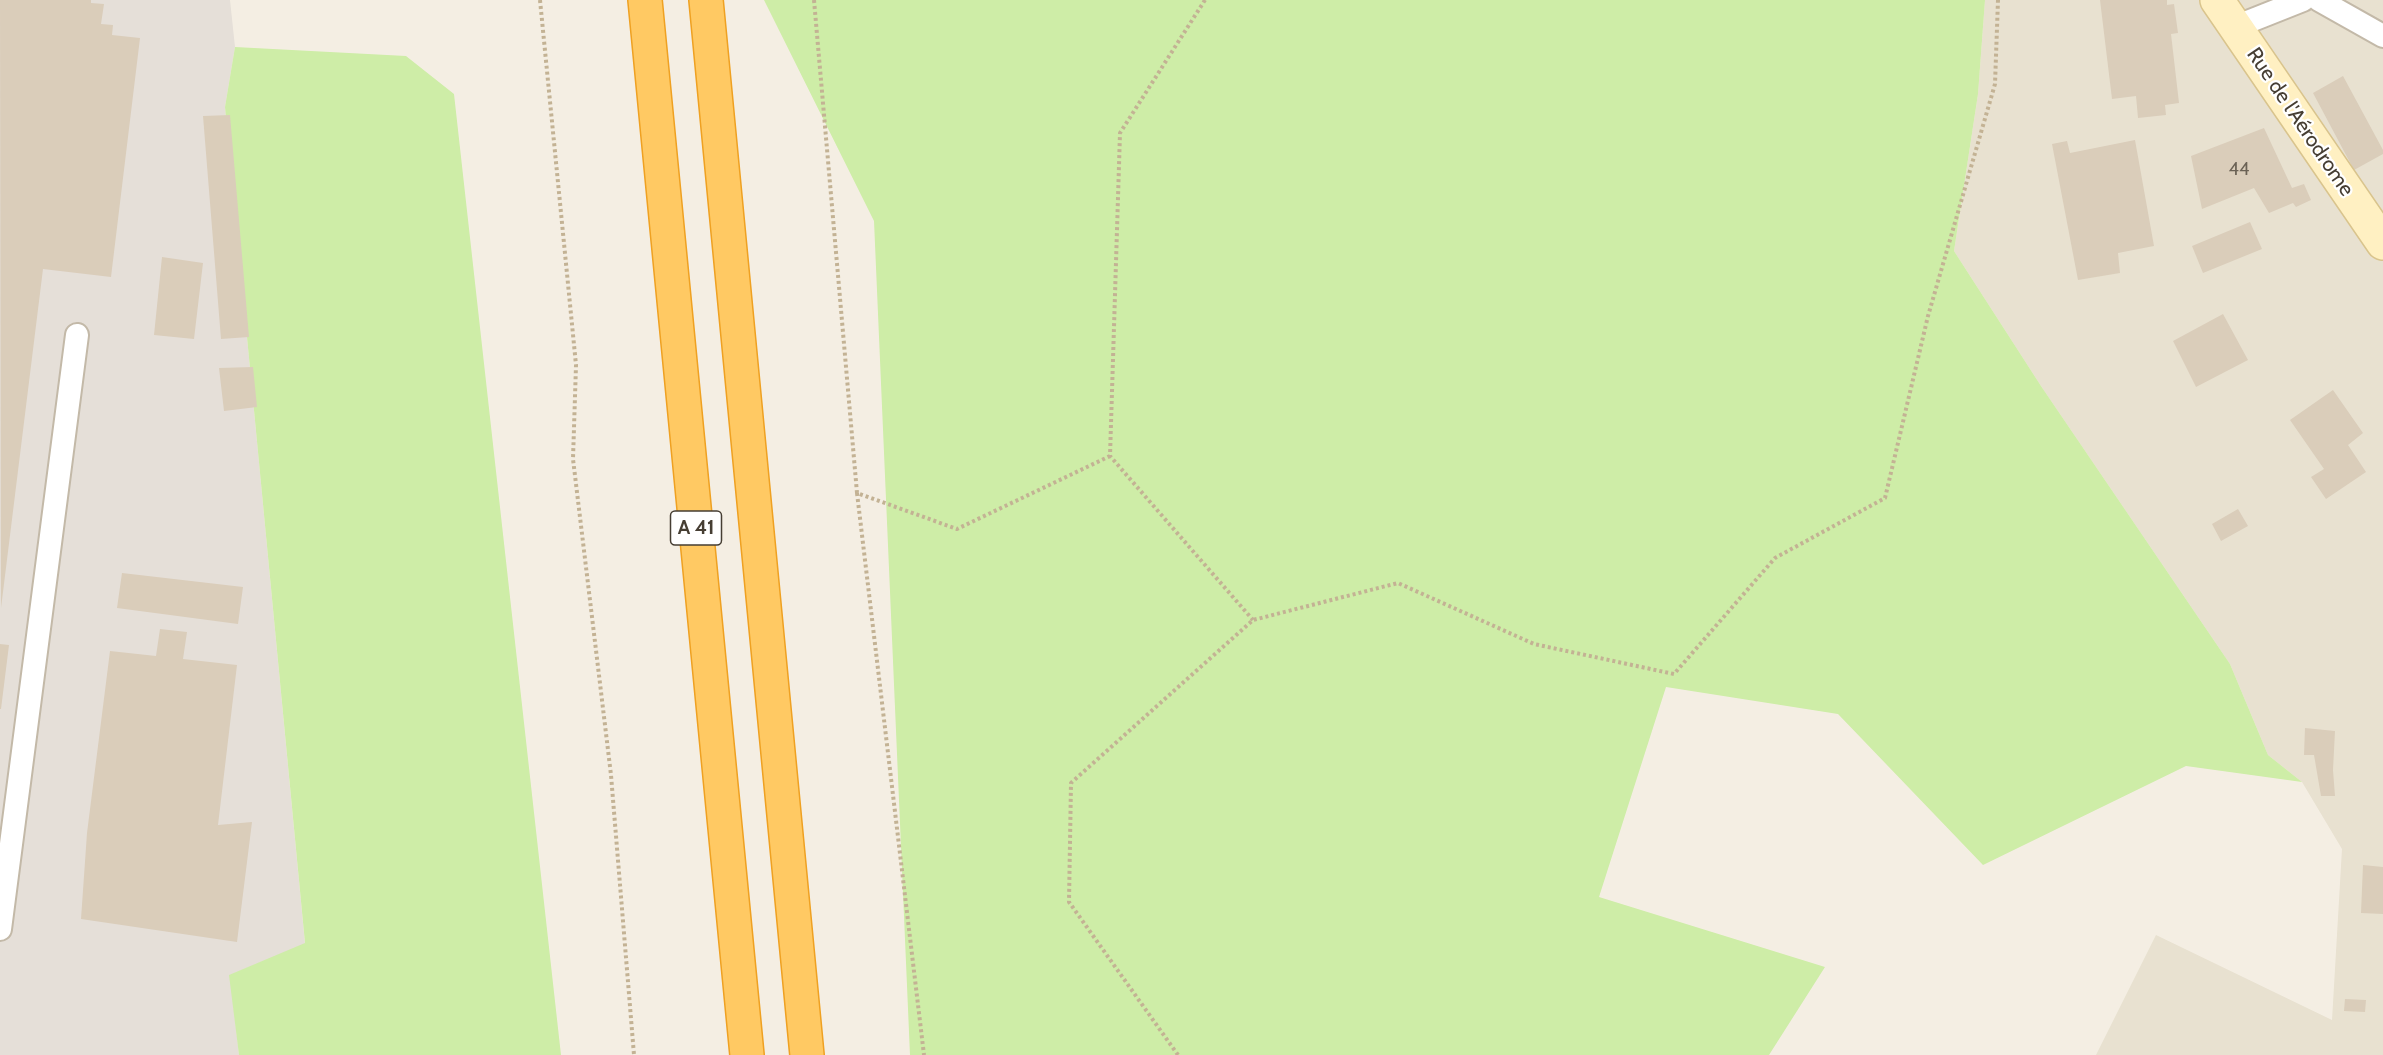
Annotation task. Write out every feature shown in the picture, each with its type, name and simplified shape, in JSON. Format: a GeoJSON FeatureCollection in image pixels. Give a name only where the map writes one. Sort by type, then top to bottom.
{"type":"FeatureCollection","features":[{"type":"Feature","properties":{"kind":"highway","name":"A 41"},"geometry":{"type":"LineString","coordinates":[[645,0],[747,1055]]}},
{"type":"Feature","properties":{"kind":"highway"},"geometry":{"type":"LineString","coordinates":[[705,0],[807,1055]]}},
{"type":"Feature","properties":{"kind":"street","name":"Rue de l'Aérodrome"},"geometry":{"type":"LineString","coordinates":[[2217,0],[2383,243]]}},
{"type":"Feature","properties":{"kind":"lane"},"geometry":{"type":"LineString","coordinates":[[2235,27],[2303,0]]}},
{"type":"Feature","properties":{"kind":"lane"},"geometry":{"type":"LineString","coordinates":[[2319,0],[2383,36]]}},
{"type":"Feature","properties":{"kind":"lane"},"geometry":{"type":"LineString","coordinates":[[0,930],[77,335]]}},
{"type":"Feature","properties":{"kind":"path"},"geometry":{"type":"LineString","coordinates":[[540,0],[576,364],[573,459],[611,775],[634,1055]]}},
{"type":"Feature","properties":{"kind":"path"},"geometry":{"type":"LineString","coordinates":[[814,0],[857,494],[924,1055]]}},
{"type":"Feature","properties":{"kind":"path"},"geometry":{"type":"LineString","coordinates":[[1205,0],[1120,133],[1110,456],[1253,620]]}},
{"type":"Feature","properties":{"kind":"path"},"geometry":{"type":"LineString","coordinates":[[1178,1055],[1069,902],[1071,783],[1253,620],[1398,583],[1534,644],[1674,674],[1775,558],[1885,498],[1928,316],[1995,84],[1998,0]]}},
{"type":"Feature","properties":{"kind":"path"},"geometry":{"type":"LineString","coordinates":[[857,494],[957,529],[1110,456]]}},
{"type":"Feature","properties":{"kind":"shaded area"},"geometry":{"type":"Polygon","coordinates":[[[0,0],[230,0],[235,47],[225,107],[305,944],[230,975],[239,1055],[0,1055],[0,0]]]}},
{"type":"Feature","properties":{"kind":"shaded area"},"geometry":{"type":"Polygon","coordinates":[[[1985,0],[2383,0],[2383,1055],[2096,1055],[2156,935],[2332,1020],[2342,849],[2302,782],[2268,755],[2230,664],[2041,386],[1954,251],[1978,94],[1985,0]]]}},
{"type":"Feature","properties":{"kind":"green space"},"geometry":{"type":"Polygon","coordinates":[[[764,0],[1985,0],[1978,94],[1954,251],[2041,386],[2230,664],[2268,755],[2302,782],[2186,766],[1983,865],[1838,714],[1666,687],[1599,897],[1825,967],[1769,1055],[910,1055],[874,221],[764,0]]]}},
{"type":"Feature","properties":{"kind":"green space"},"geometry":{"type":"Polygon","coordinates":[[[235,47],[406,56],[454,94],[561,1055],[239,1055],[229,975],[305,943],[225,107],[235,47]]]}},
{"type":"Feature","properties":{"kind":"building"},"geometry":{"type":"Polygon","coordinates":[[[0,0],[91,0],[91,3],[104,4],[101,24],[113,25],[112,35],[140,38],[111,277],[43,269],[1,608],[0,0]]]}},
{"type":"Feature","properties":{"kind":"building"},"geometry":{"type":"Polygon","coordinates":[[[2100,0],[2167,0],[2167,5],[2174,4],[2178,33],[2171,34],[2179,103],[2165,105],[2166,115],[2138,118],[2136,96],[2112,99],[2100,0]]]}},
{"type":"Feature","properties":{"kind":"building"},"geometry":{"type":"Polygon","coordinates":[[[2343,76],[2383,150],[2383,154],[2354,170],[2313,93],[2343,76]]]}},
{"type":"Feature","properties":{"kind":"building"},"geometry":{"type":"Polygon","coordinates":[[[230,115],[249,337],[221,339],[203,116],[230,115]]]}},
{"type":"Feature","properties":{"kind":"building"},"geometry":{"type":"Polygon","coordinates":[[[2264,128],[2292,188],[2304,184],[2311,200],[2296,207],[2293,203],[2269,213],[2254,188],[2202,209],[2191,156],[2264,128]]]}},
{"type":"Feature","properties":{"kind":"building"},"geometry":{"type":"Polygon","coordinates":[[[2135,140],[2154,246],[2118,253],[2120,273],[2078,280],[2052,144],[2067,141],[2070,153],[2135,140]]]}},
{"type":"Feature","properties":{"kind":"building"},"geometry":{"type":"Polygon","coordinates":[[[2250,222],[2262,249],[2203,273],[2192,246],[2250,222]]]}},
{"type":"Feature","properties":{"kind":"building"},"geometry":{"type":"Polygon","coordinates":[[[162,257],[203,263],[194,339],[154,335],[162,257]]]}},
{"type":"Feature","properties":{"kind":"building"},"geometry":{"type":"Polygon","coordinates":[[[2223,314],[2248,360],[2196,387],[2173,341],[2223,314]]]}},
{"type":"Feature","properties":{"kind":"building"},"geometry":{"type":"Polygon","coordinates":[[[253,367],[257,407],[224,411],[219,368],[253,367]]]}},
{"type":"Feature","properties":{"kind":"building"},"geometry":{"type":"Polygon","coordinates":[[[2333,390],[2363,433],[2348,445],[2366,472],[2326,499],[2311,477],[2324,469],[2290,420],[2333,390]]]}},
{"type":"Feature","properties":{"kind":"building"},"geometry":{"type":"Polygon","coordinates":[[[2238,509],[2248,526],[2221,541],[2212,524],[2238,509]]]}},
{"type":"Feature","properties":{"kind":"building"},"geometry":{"type":"Polygon","coordinates":[[[122,573],[243,587],[238,624],[117,608],[122,573]]]}},
{"type":"Feature","properties":{"kind":"building"},"geometry":{"type":"Polygon","coordinates":[[[160,629],[187,632],[183,659],[237,665],[218,825],[252,822],[237,942],[81,919],[87,833],[110,651],[156,656],[160,629]]]}},
{"type":"Feature","properties":{"kind":"building"},"geometry":{"type":"Polygon","coordinates":[[[0,644],[9,645],[1,709],[0,709],[0,644]]]}},
{"type":"Feature","properties":{"kind":"building"},"geometry":{"type":"Polygon","coordinates":[[[2305,728],[2335,731],[2333,770],[2335,796],[2321,796],[2314,755],[2304,755],[2305,728]]]}},
{"type":"Feature","properties":{"kind":"building"},"geometry":{"type":"Polygon","coordinates":[[[2363,865],[2383,867],[2383,914],[2361,913],[2363,865]]]}},
{"type":"Feature","properties":{"kind":"building"},"geometry":{"type":"Polygon","coordinates":[[[2345,999],[2366,1000],[2365,1012],[2344,1011],[2345,999]]]}}]}
